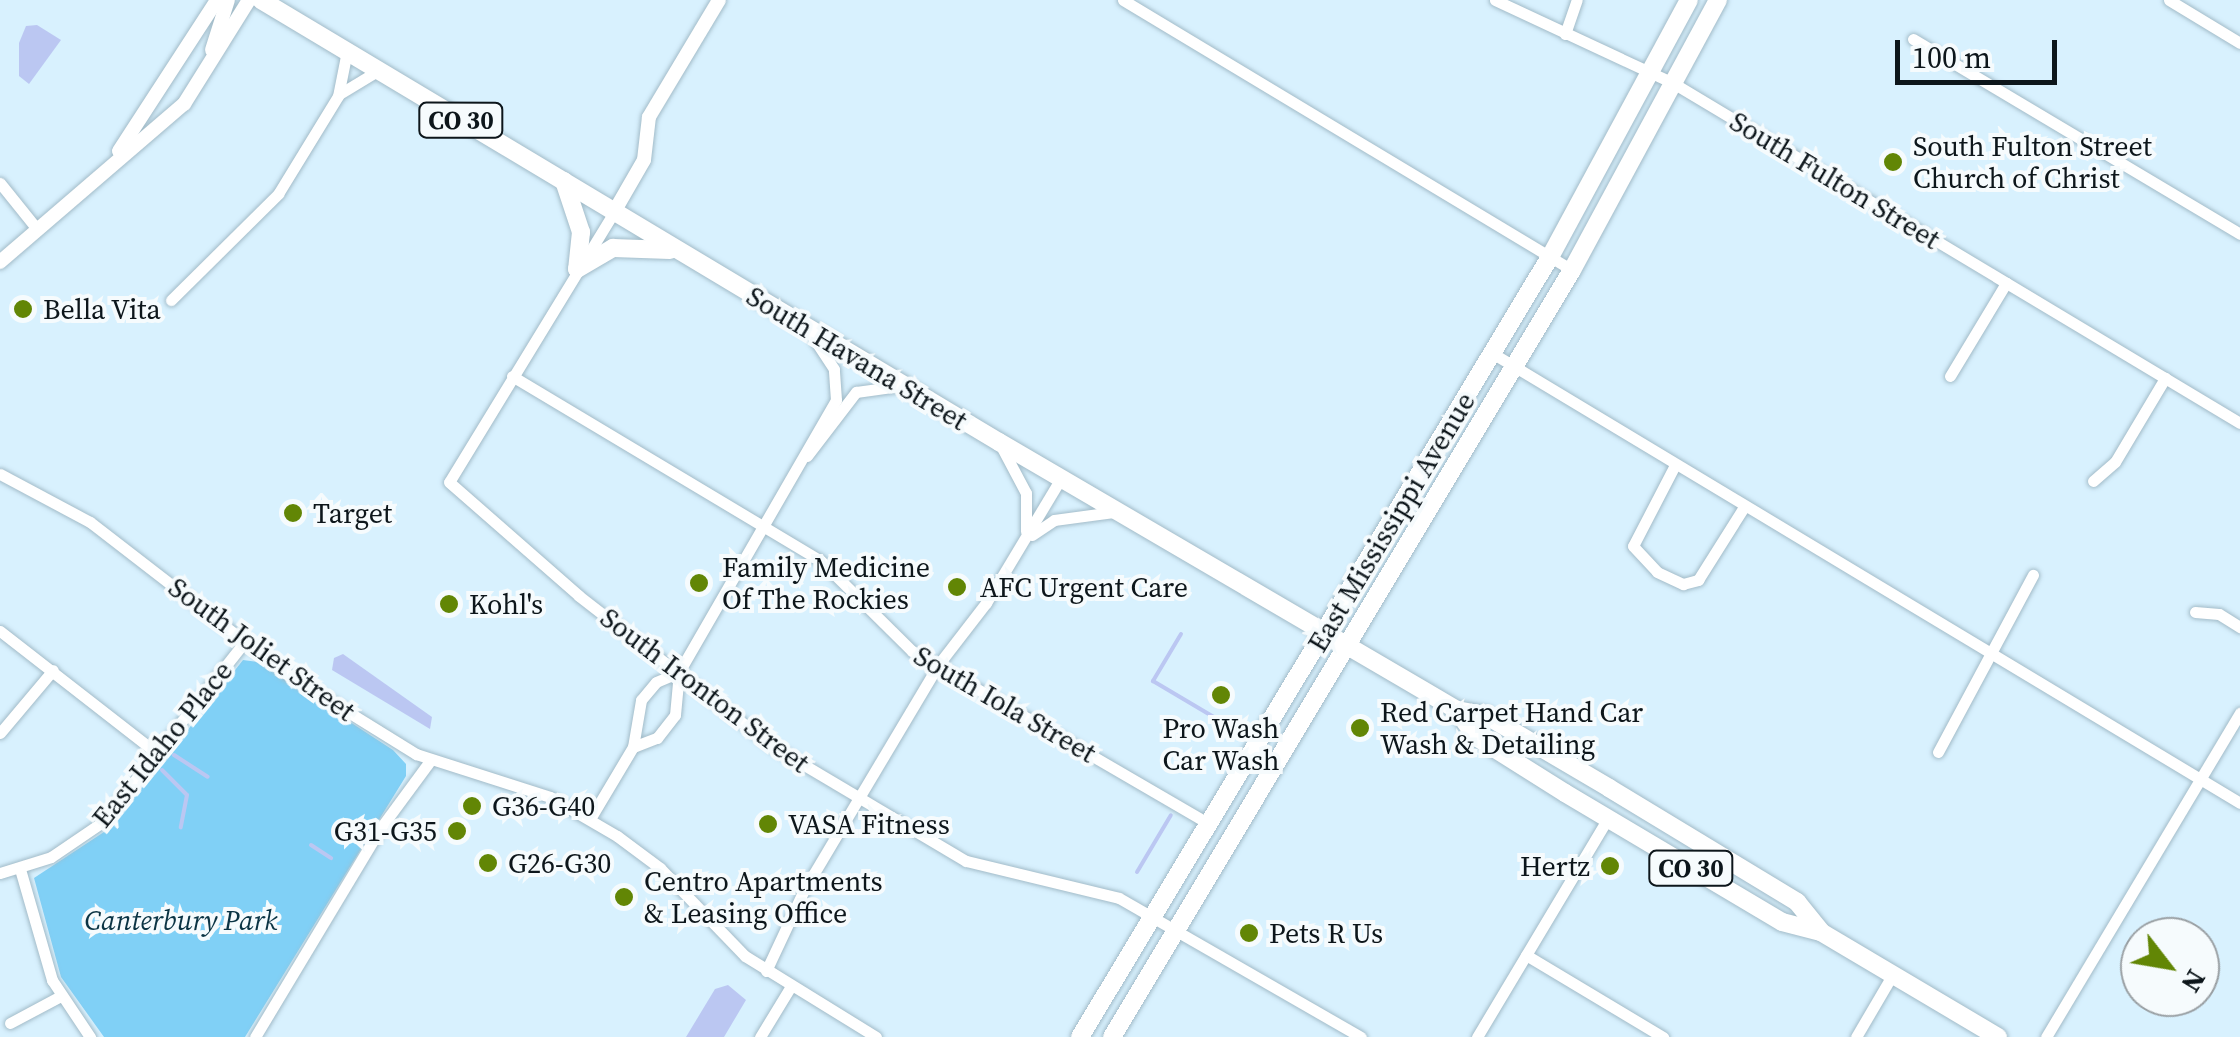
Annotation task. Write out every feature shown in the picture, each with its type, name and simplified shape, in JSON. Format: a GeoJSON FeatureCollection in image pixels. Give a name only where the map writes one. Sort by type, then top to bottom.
{"type":"FeatureCollection","features":[{"type":"Feature","properties":{"kind":"main road","name":"South Havana Street"},"geometry":{"type":"LineString","coordinates":[[261,0],[806,328],[1326,629],[1457,710],[1494,720],[1609,788],[1802,906],[1821,932]]}},
{"type":"Feature","properties":{"kind":"main road","name":"East Mississippi Avenue"},"geometry":{"type":"LineString","coordinates":[[1080,1037],[1550,256],[1689,0]]}},
{"type":"Feature","properties":{"kind":"main road","name":"East Mississippi Avenue"},"geometry":{"type":"LineString","coordinates":[[1112,1037],[1572,270],[1718,0]]}},
{"type":"Feature","properties":{"kind":"main road"},"geometry":{"type":"LineString","coordinates":[[564,181],[580,232],[577,269]]}},
{"type":"Feature","properties":{"kind":"main road"},"geometry":{"type":"LineString","coordinates":[[577,269],[618,247],[680,251]]}},
{"type":"Feature","properties":{"kind":"main road","name":"South Havana Street"},"geometry":{"type":"LineString","coordinates":[[1457,710],[1476,737],[1566,793],[1782,922],[1821,932],[1998,1037]]}},
{"type":"Feature","properties":{"kind":"main road"},"geometry":{"type":"LineString","coordinates":[[1566,793],[1609,788]]}},
{"type":"Feature","properties":{"kind":"main road"},"geometry":{"type":"LineString","coordinates":[[1608,818],[1645,810]]}},
{"type":"Feature","properties":{"kind":"main road"},"geometry":{"type":"LineString","coordinates":[[1710,880],[1748,872]]}},
{"type":"Feature","properties":{"kind":"street"},"geometry":{"type":"LineString","coordinates":[[106,167],[217,0]]}},
{"type":"Feature","properties":{"kind":"street"},"geometry":{"type":"LineString","coordinates":[[184,104],[228,0]]}},
{"type":"Feature","properties":{"kind":"street"},"geometry":{"type":"LineString","coordinates":[[0,262],[106,167],[184,104],[250,0]]}},
{"type":"Feature","properties":{"kind":"street"},"geometry":{"type":"LineString","coordinates":[[512,376],[644,160],[649,117],[719,0]]}},
{"type":"Feature","properties":{"kind":"street"},"geometry":{"type":"LineString","coordinates":[[1123,0],[1572,270]]}},
{"type":"Feature","properties":{"kind":"street","name":"South Fulton Street"},"geometry":{"type":"LineString","coordinates":[[1495,0],[1673,83],[2240,423]]}},
{"type":"Feature","properties":{"kind":"street"},"geometry":{"type":"LineString","coordinates":[[1565,34],[1577,0]]}},
{"type":"Feature","properties":{"kind":"street"},"geometry":{"type":"LineString","coordinates":[[2168,0],[2240,43]]}},
{"type":"Feature","properties":{"kind":"street"},"geometry":{"type":"LineString","coordinates":[[1913,38],[2240,234]]}},
{"type":"Feature","properties":{"kind":"street"},"geometry":{"type":"LineString","coordinates":[[171,300],[273,202],[338,96],[347,51]]}},
{"type":"Feature","properties":{"kind":"street"},"geometry":{"type":"LineString","coordinates":[[338,96],[379,70]]}},
{"type":"Feature","properties":{"kind":"street"},"geometry":{"type":"LineString","coordinates":[[0,183],[37,228]]}},
{"type":"Feature","properties":{"kind":"street"},"geometry":{"type":"LineString","coordinates":[[1950,376],[2006,283]]}},
{"type":"Feature","properties":{"kind":"street"},"geometry":{"type":"LineString","coordinates":[[633,747],[660,736],[675,715],[679,672],[807,456],[838,389],[834,369],[806,328]]}},
{"type":"Feature","properties":{"kind":"street"},"geometry":{"type":"LineString","coordinates":[[1492,353],[2240,803]]}},
{"type":"Feature","properties":{"kind":"street","name":"South Ironton Street"},"geometry":{"type":"LineString","coordinates":[[512,376],[449,482],[579,596],[758,737],[975,865],[1094,888],[1177,926],[1361,1037]]}},
{"type":"Feature","properties":{"kind":"street","name":"South Iola Street"},"geometry":{"type":"LineString","coordinates":[[512,376],[827,565],[890,635],[938,666],[1208,824]]}},
{"type":"Feature","properties":{"kind":"street"},"geometry":{"type":"LineString","coordinates":[[2093,481],[2114,462],[2165,378]]}},
{"type":"Feature","properties":{"kind":"street"},"geometry":{"type":"LineString","coordinates":[[807,456],[856,392],[906,387]]}},
{"type":"Feature","properties":{"kind":"street"},"geometry":{"type":"LineString","coordinates":[[999,442],[1026,493],[1022,544]]}},
{"type":"Feature","properties":{"kind":"street"},"geometry":{"type":"LineString","coordinates":[[1675,464],[1634,546],[1656,572],[1683,584],[1698,580],[1744,507]]}},
{"type":"Feature","properties":{"kind":"street","name":"South Joliet Street"},"geometry":{"type":"LineString","coordinates":[[0,474],[90,522],[305,687],[430,761],[536,791],[590,819],[660,868],[732,945],[766,971],[876,1037]]}},
{"type":"Feature","properties":{"kind":"street"},"geometry":{"type":"LineString","coordinates":[[766,971],[798,902],[938,666],[1022,544],[1061,478]]}},
{"type":"Feature","properties":{"kind":"street"},"geometry":{"type":"LineString","coordinates":[[1022,544],[1054,520],[1120,511]]}},
{"type":"Feature","properties":{"kind":"street"},"geometry":{"type":"LineString","coordinates":[[1938,752],[2033,575]]}},
{"type":"Feature","properties":{"kind":"street"},"geometry":{"type":"LineString","coordinates":[[2195,612],[2219,614],[2240,628]]}},
{"type":"Feature","properties":{"kind":"street"},"geometry":{"type":"LineString","coordinates":[[0,631],[158,754]]}},
{"type":"Feature","properties":{"kind":"street","name":"East Idaho Place"},"geometry":{"type":"LineString","coordinates":[[0,873],[20,868],[86,836],[158,754],[245,641]]}},
{"type":"Feature","properties":{"kind":"street"},"geometry":{"type":"LineString","coordinates":[[0,734],[53,670]]}},
{"type":"Feature","properties":{"kind":"street"},"geometry":{"type":"LineString","coordinates":[[590,819],[633,747],[641,700],[656,682],[679,672]]}},
{"type":"Feature","properties":{"kind":"street"},"geometry":{"type":"LineString","coordinates":[[2046,1037],[2240,713]]}},
{"type":"Feature","properties":{"kind":"street"},"geometry":{"type":"LineString","coordinates":[[256,1037],[382,826],[430,761]]}},
{"type":"Feature","properties":{"kind":"street"},"geometry":{"type":"LineString","coordinates":[[1476,1037],[1608,818]]}},
{"type":"Feature","properties":{"kind":"street"},"geometry":{"type":"LineString","coordinates":[[20,868],[60,996],[90,1037]]}},
{"type":"Feature","properties":{"kind":"street"},"geometry":{"type":"LineString","coordinates":[[1526,955],[1664,1037]]}},
{"type":"Feature","properties":{"kind":"street"},"geometry":{"type":"LineString","coordinates":[[1856,1037],[1893,974]]}},
{"type":"Feature","properties":{"kind":"street"},"geometry":{"type":"LineString","coordinates":[[760,1037],[791,986]]}},
{"type":"Feature","properties":{"kind":"street"},"geometry":{"type":"LineString","coordinates":[[10,1024],[60,996]]}},
{"type":"Feature","properties":{"kind":"green space","name":"Canterbury Park"},"geometry":{"type":"Polygon","coordinates":[[[243,660],[258,662],[393,750],[406,764],[406,776],[245,1037],[104,1037],[61,977],[34,878],[110,828],[243,660]]]}},
{"type":"Feature","properties":{"kind":"shaded area"},"geometry":{"type":"Polygon","coordinates":[[[37,25],[61,40],[29,84],[19,76],[19,43],[26,26],[37,25]]]}},
{"type":"Feature","properties":{"kind":"shaded area"},"geometry":{"type":"Polygon","coordinates":[[[343,654],[432,717],[430,729],[332,670],[334,658],[343,654]]]}},
{"type":"Feature","properties":{"kind":"shaded area"},"geometry":{"type":"Polygon","coordinates":[[[728,985],[746,1000],[724,1037],[686,1037],[715,989],[728,985]]]}},
{"type":"Feature","properties":{"kind":"waterway"},"geometry":{"type":"LineString","coordinates":[[1181,634],[1153,681],[1222,722]]}},
{"type":"Feature","properties":{"kind":"waterway"},"geometry":{"type":"LineString","coordinates":[[174,755],[208,777]]}},
{"type":"Feature","properties":{"kind":"waterway"},"geometry":{"type":"LineString","coordinates":[[162,770],[187,795],[181,827]]}},
{"type":"Feature","properties":{"kind":"waterway"},"geometry":{"type":"LineString","coordinates":[[1137,872],[1171,815]]}},
{"type":"Feature","properties":{"kind":"waterway"},"geometry":{"type":"LineString","coordinates":[[311,845],[331,858]]}},
{"type":"Feature","properties":{"kind":"place","name":"South Fulton Street Church of Christ"},"geometry":{"type":"Point","coordinates":[1893,162]}},
{"type":"Feature","properties":{"kind":"place","name":"Bella Vita"},"geometry":{"type":"Point","coordinates":[23,309]}},
{"type":"Feature","properties":{"kind":"place","name":"Target"},"geometry":{"type":"Point","coordinates":[293,513]}},
{"type":"Feature","properties":{"kind":"place","name":"Family Medicine Of The Rockies"},"geometry":{"type":"Point","coordinates":[699,583]}},
{"type":"Feature","properties":{"kind":"place","name":"AFC Urgent Care"},"geometry":{"type":"Point","coordinates":[957,587]}},
{"type":"Feature","properties":{"kind":"place","name":"Kohl's"},"geometry":{"type":"Point","coordinates":[449,604]}},
{"type":"Feature","properties":{"kind":"place","name":"Pro Wash Car Wash"},"geometry":{"type":"Point","coordinates":[1221,695]}},
{"type":"Feature","properties":{"kind":"place","name":"Red Carpet Hand Car Wash & Detailing"},"geometry":{"type":"Point","coordinates":[1360,728]}},
{"type":"Feature","properties":{"kind":"place","name":"G36-G40"},"geometry":{"type":"Point","coordinates":[472,806]}},
{"type":"Feature","properties":{"kind":"place","name":"VASA Fitness"},"geometry":{"type":"Point","coordinates":[768,824]}},
{"type":"Feature","properties":{"kind":"place","name":"G31-G35"},"geometry":{"type":"Point","coordinates":[457,831]}},
{"type":"Feature","properties":{"kind":"place","name":"G26-G30"},"geometry":{"type":"Point","coordinates":[488,863]}},
{"type":"Feature","properties":{"kind":"place","name":"Hertz"},"geometry":{"type":"Point","coordinates":[1610,866]}},
{"type":"Feature","properties":{"kind":"place","name":"Centro Apartments & Leasing Office"},"geometry":{"type":"Point","coordinates":[624,897]}},
{"type":"Feature","properties":{"kind":"place","name":"Pets R Us"},"geometry":{"type":"Point","coordinates":[1249,933]}}]}
